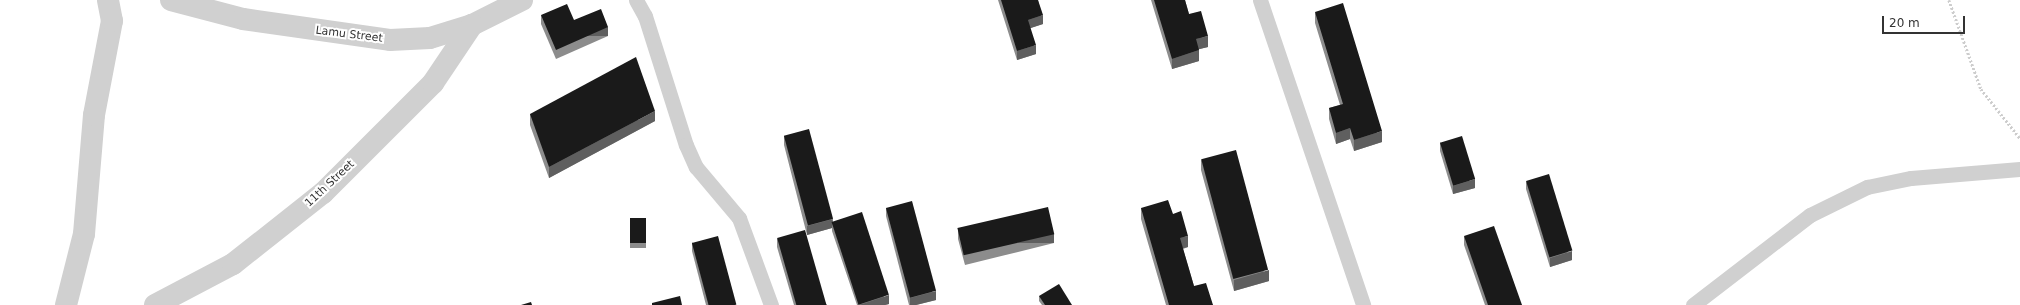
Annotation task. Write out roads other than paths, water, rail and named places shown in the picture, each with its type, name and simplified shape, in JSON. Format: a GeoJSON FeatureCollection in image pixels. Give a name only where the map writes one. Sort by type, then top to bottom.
{"type":"FeatureCollection","features":[{"type":"Feature","properties":{"kind":"street"},"geometry":{"type":"LineString","coordinates":[[66,305],[84,234],[94,115],[112,21],[108,0]]}},
{"type":"Feature","properties":{"kind":"street","name":"Lamu Street"},"geometry":{"type":"LineString","coordinates":[[171,0],[243,19],[390,40],[430,38],[472,25],[522,0]]}},
{"type":"Feature","properties":{"kind":"street","name":"11th Street"},"geometry":{"type":"LineString","coordinates":[[155,305],[233,264],[323,193],[434,83],[472,25]]}},
{"type":"Feature","properties":{"kind":"lane"},"geometry":{"type":"LineString","coordinates":[[636,0],[645,16],[686,145],[696,167],[739,218],[771,305]]}},
{"type":"Feature","properties":{"kind":"lane"},"geometry":{"type":"LineString","coordinates":[[1260,0],[1363,305]]}},
{"type":"Feature","properties":{"kind":"lane"},"geometry":{"type":"LineString","coordinates":[[1693,305],[1810,215],[1867,187],[1911,178],[2020,169]]}}]}
